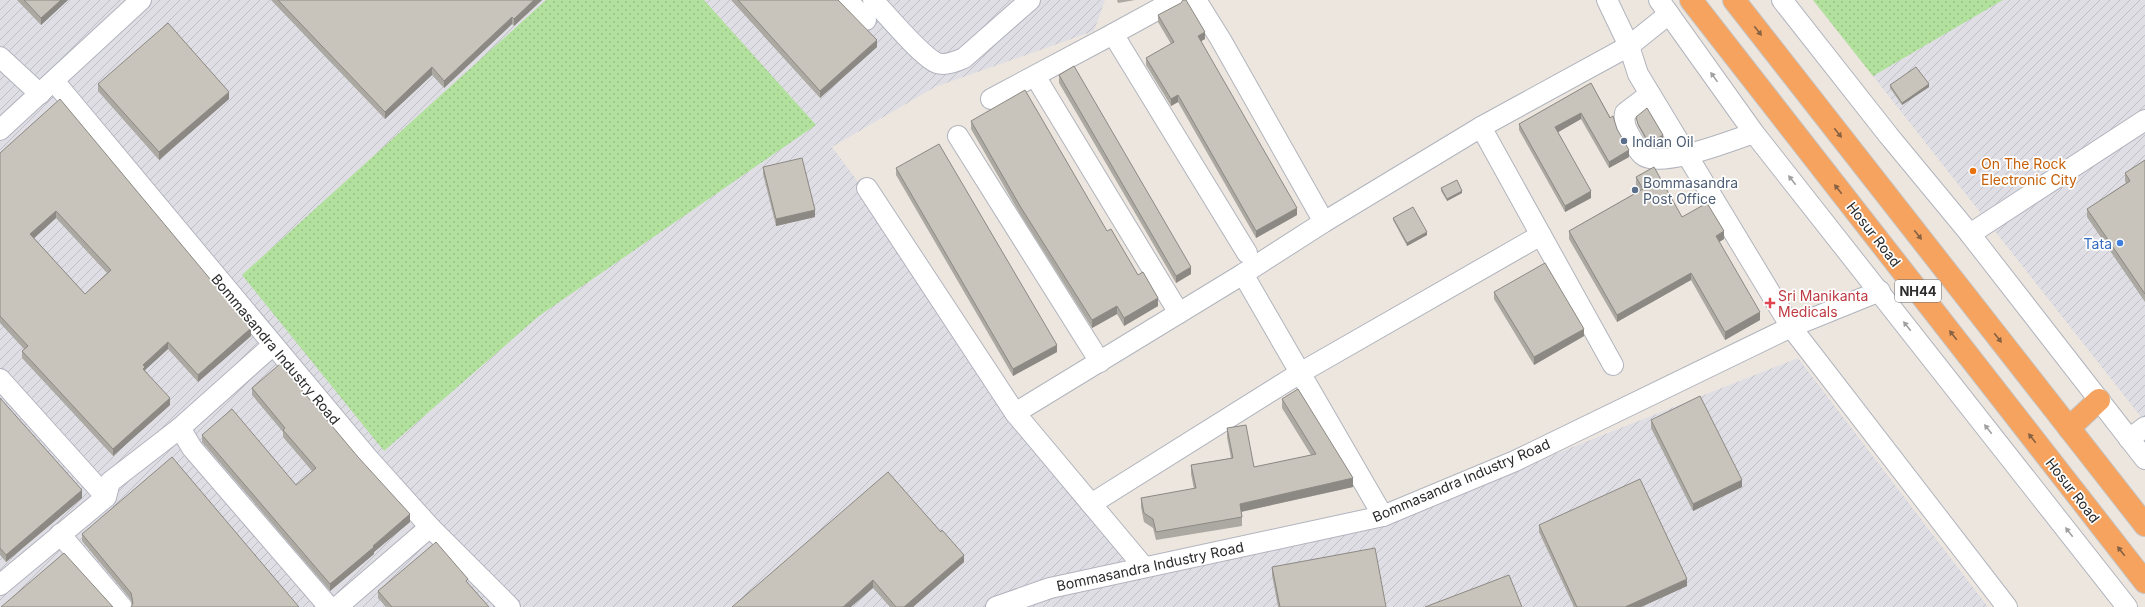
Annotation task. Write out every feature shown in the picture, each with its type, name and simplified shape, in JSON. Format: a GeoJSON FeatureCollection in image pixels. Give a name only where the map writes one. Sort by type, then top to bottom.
{"type":"FeatureCollection","features":[{"type":"Feature","properties":{"kind":"highway","name":"Hosur Road"},"geometry":{"type":"LineString","coordinates":[[1691,0],[2145,582]]}},
{"type":"Feature","properties":{"kind":"highway","name":"NH44"},"geometry":{"type":"LineString","coordinates":[[1734,0],[2145,525]]}},
{"type":"Feature","properties":{"kind":"highway"},"geometry":{"type":"LineString","coordinates":[[2068,428],[2098,400]]}},
{"type":"Feature","properties":{"kind":"street"},"geometry":{"type":"LineString","coordinates":[[0,130],[141,0]]}},
{"type":"Feature","properties":{"kind":"street"},"geometry":{"type":"LineString","coordinates":[[848,0],[866,20]]}},
{"type":"Feature","properties":{"kind":"street"},"geometry":{"type":"LineString","coordinates":[[873,0],[926,56],[938,64],[952,63],[964,58],[1030,0]]}},
{"type":"Feature","properties":{"kind":"street"},"geometry":{"type":"LineString","coordinates":[[991,99],[1175,0]]}},
{"type":"Feature","properties":{"kind":"street"},"geometry":{"type":"LineString","coordinates":[[1196,0],[1221,40],[1324,222]]}},
{"type":"Feature","properties":{"kind":"street"},"geometry":{"type":"LineString","coordinates":[[1607,0],[1629,46],[1638,74],[1791,327],[2008,607]]}},
{"type":"Feature","properties":{"kind":"street"},"geometry":{"type":"LineString","coordinates":[[1782,0],[1889,136],[1970,234],[2098,400],[2137,433],[2145,459]]}},
{"type":"Feature","properties":{"kind":"street"},"geometry":{"type":"LineString","coordinates":[[1015,413],[1481,127],[1629,46],[1664,7],[1754,133],[2127,607]]}},
{"type":"Feature","properties":{"kind":"street"},"geometry":{"type":"LineString","coordinates":[[1113,34],[1247,253]]}},
{"type":"Feature","properties":{"kind":"street","name":"Bommasandra Industry Road"},"geometry":{"type":"LineString","coordinates":[[0,56],[47,88],[273,345],[367,457],[430,527],[510,607]]}},
{"type":"Feature","properties":{"kind":"street"},"geometry":{"type":"LineString","coordinates":[[1035,76],[1179,313]]}},
{"type":"Feature","properties":{"kind":"street"},"geometry":{"type":"LineString","coordinates":[[1650,94],[1625,113],[1625,128],[1643,156],[1652,159],[1687,155],[1754,133]]}},
{"type":"Feature","properties":{"kind":"street"},"geometry":{"type":"LineString","coordinates":[[1970,234],[2145,120]]}},
{"type":"Feature","properties":{"kind":"street"},"geometry":{"type":"LineString","coordinates":[[1481,127],[1613,365]]}},
{"type":"Feature","properties":{"kind":"street"},"geometry":{"type":"LineString","coordinates":[[958,136],[1100,362]]}},
{"type":"Feature","properties":{"kind":"street"},"geometry":{"type":"LineString","coordinates":[[867,188],[1015,413],[1144,567]]}},
{"type":"Feature","properties":{"kind":"street"},"geometry":{"type":"LineString","coordinates":[[1092,504],[1300,373],[1541,236]]}},
{"type":"Feature","properties":{"kind":"street"},"geometry":{"type":"LineString","coordinates":[[1243,274],[1383,516]]}},
{"type":"Feature","properties":{"kind":"street","name":"Bommasandra Industry Road"},"geometry":{"type":"LineString","coordinates":[[996,607],[1050,588],[1383,516],[1515,460],[1791,327],[1880,292]]}},
{"type":"Feature","properties":{"kind":"street"},"geometry":{"type":"LineString","coordinates":[[0,585],[106,497],[110,482],[180,428],[273,345]]}},
{"type":"Feature","properties":{"kind":"street"},"geometry":{"type":"LineString","coordinates":[[0,379],[106,497]]}},
{"type":"Feature","properties":{"kind":"street"},"geometry":{"type":"LineString","coordinates":[[180,428],[192,448],[329,607]]}},
{"type":"Feature","properties":{"kind":"street"},"geometry":{"type":"LineString","coordinates":[[347,604],[430,527]]}},
{"type":"Feature","properties":{"kind":"street"},"geometry":{"type":"LineString","coordinates":[[60,534],[122,607]]}},
{"type":"Feature","properties":{"kind":"shaded area"},"geometry":{"type":"Polygon","coordinates":[[[0,0],[1105,0],[1094,31],[935,87],[832,147],[1151,576],[1370,527],[1798,358],[1988,607],[0,607],[0,0]]]}},
{"type":"Feature","properties":{"kind":"shaded area"},"geometry":{"type":"Polygon","coordinates":[[[1813,0],[2145,0],[2145,422],[1873,76],[1813,0]]]}},
{"type":"Feature","properties":{"kind":"green space"},"geometry":{"type":"Polygon","coordinates":[[[546,0],[704,0],[816,125],[539,316],[384,451],[242,275],[546,0]]]}},
{"type":"Feature","properties":{"kind":"green space"},"geometry":{"type":"Polygon","coordinates":[[[1813,0],[2003,0],[1873,76],[1813,0]]]}},
{"type":"Feature","properties":{"kind":"building"},"geometry":{"type":"Polygon","coordinates":[[[24,0],[61,0],[41,18],[24,0]]]}},
{"type":"Feature","properties":{"kind":"building"},"geometry":{"type":"Polygon","coordinates":[[[278,0],[534,0],[514,19],[512,17],[444,81],[432,67],[385,112],[278,0]]]}},
{"type":"Feature","properties":{"kind":"building"},"geometry":{"type":"Polygon","coordinates":[[[738,0],[838,0],[877,40],[820,91],[738,0]]]}},
{"type":"Feature","properties":{"kind":"building"},"geometry":{"type":"Polygon","coordinates":[[[1183,0],[1186,0],[1205,32],[1198,36],[1297,208],[1256,231],[1178,95],[1171,99],[1146,58],[1174,42],[1158,15],[1181,3],[1183,0]]]}},
{"type":"Feature","properties":{"kind":"building"},"geometry":{"type":"Polygon","coordinates":[[[168,23],[229,92],[159,152],[98,84],[168,23]]]}},
{"type":"Feature","properties":{"kind":"building"},"geometry":{"type":"Polygon","coordinates":[[[1074,66],[1191,267],[1176,276],[1059,75],[1074,66]]]}},
{"type":"Feature","properties":{"kind":"building"},"geometry":{"type":"Polygon","coordinates":[[[1916,67],[1929,84],[1902,103],[1890,85],[1916,67]]]}},
{"type":"Feature","properties":{"kind":"building"},"geometry":{"type":"Polygon","coordinates":[[[1591,83],[1610,118],[1613,116],[1617,129],[1629,150],[1609,162],[1581,113],[1555,127],[1591,191],[1565,206],[1519,124],[1591,83]]]}},
{"type":"Feature","properties":{"kind":"building"},"geometry":{"type":"Polygon","coordinates":[[[1025,90],[1107,231],[1111,229],[1138,275],[1143,272],[1158,298],[1124,318],[1117,306],[1092,320],[1020,206],[971,121],[1025,90]]]}},
{"type":"Feature","properties":{"kind":"building"},"geometry":{"type":"Polygon","coordinates":[[[60,99],[251,328],[198,375],[168,342],[143,365],[145,367],[143,369],[170,398],[113,449],[22,351],[28,346],[0,316],[0,153],[60,99]],[[56,211],[30,234],[85,294],[111,270],[56,211]]]}},
{"type":"Feature","properties":{"kind":"building"},"geometry":{"type":"Polygon","coordinates":[[[1647,108],[1663,135],[1649,143],[1638,124],[1636,117],[1647,108]]]}},
{"type":"Feature","properties":{"kind":"building"},"geometry":{"type":"Polygon","coordinates":[[[939,144],[1057,345],[1013,369],[896,168],[939,144]]]}},
{"type":"Feature","properties":{"kind":"building"},"geometry":{"type":"Polygon","coordinates":[[[802,158],[815,210],[776,219],[763,167],[802,158]]]}},
{"type":"Feature","properties":{"kind":"building"},"geometry":{"type":"Polygon","coordinates":[[[2145,160],[2145,294],[2087,209],[2130,181],[2125,173],[2145,160]]]}},
{"type":"Feature","properties":{"kind":"building"},"geometry":{"type":"Polygon","coordinates":[[[1654,167],[1682,217],[1707,203],[1724,231],[1716,236],[1760,312],[1725,332],[1691,273],[1617,315],[1569,231],[1643,189],[1636,177],[1654,167]]]}},
{"type":"Feature","properties":{"kind":"building"},"geometry":{"type":"Polygon","coordinates":[[[1457,180],[1462,191],[1447,199],[1441,188],[1457,180]]]}},
{"type":"Feature","properties":{"kind":"building"},"geometry":{"type":"Polygon","coordinates":[[[1413,207],[1427,232],[1407,243],[1393,218],[1413,207]]]}},
{"type":"Feature","properties":{"kind":"building"},"geometry":{"type":"Polygon","coordinates":[[[1545,263],[1584,329],[1534,357],[1494,292],[1545,263]]]}},
{"type":"Feature","properties":{"kind":"building"},"geometry":{"type":"Polygon","coordinates":[[[280,364],[358,457],[410,514],[330,584],[202,435],[232,409],[296,485],[316,468],[283,430],[285,428],[252,388],[280,364]]]}},
{"type":"Feature","properties":{"kind":"building"},"geometry":{"type":"Polygon","coordinates":[[[1298,389],[1353,478],[1240,504],[1242,517],[1156,532],[1153,519],[1144,513],[1141,498],[1196,488],[1191,465],[1233,458],[1227,428],[1246,425],[1254,467],[1316,454],[1282,399],[1298,389]]]}},
{"type":"Feature","properties":{"kind":"building"},"geometry":{"type":"Polygon","coordinates":[[[1700,396],[1742,480],[1693,504],[1651,420],[1700,396]]]}},
{"type":"Feature","properties":{"kind":"building"},"geometry":{"type":"Polygon","coordinates":[[[0,398],[82,490],[6,555],[0,548],[0,398]]]}},
{"type":"Feature","properties":{"kind":"building"},"geometry":{"type":"Polygon","coordinates":[[[172,457],[299,607],[131,607],[133,603],[131,593],[82,534],[172,457]]]}},
{"type":"Feature","properties":{"kind":"building"},"geometry":{"type":"Polygon","coordinates":[[[888,472],[941,532],[942,530],[964,555],[904,607],[896,607],[873,580],[843,607],[732,607],[888,472]]]}},
{"type":"Feature","properties":{"kind":"building"},"geometry":{"type":"Polygon","coordinates":[[[1640,479],[1687,579],[1625,607],[1577,607],[1539,525],[1640,479]]]}},
{"type":"Feature","properties":{"kind":"building"},"geometry":{"type":"Polygon","coordinates":[[[436,542],[468,579],[466,581],[489,607],[392,607],[378,591],[436,542]]]}},
{"type":"Feature","properties":{"kind":"building"},"geometry":{"type":"Polygon","coordinates":[[[1375,548],[1386,607],[1280,607],[1272,567],[1375,548]]]}},
{"type":"Feature","properties":{"kind":"building"},"geometry":{"type":"Polygon","coordinates":[[[64,553],[113,607],[1,607],[64,553]]]}},
{"type":"Feature","properties":{"kind":"building"},"geometry":{"type":"Polygon","coordinates":[[[1509,575],[1522,607],[1425,607],[1509,575]]]}},
{"type":"Feature","properties":{"kind":"place","name":"Indian Oil"},"geometry":{"type":"Point","coordinates":[1624,141]}},
{"type":"Feature","properties":{"kind":"place","name":"On The Rock Electronic City"},"geometry":{"type":"Point","coordinates":[1973,171]}},
{"type":"Feature","properties":{"kind":"place","name":"Bommasandra Post Office"},"geometry":{"type":"Point","coordinates":[1635,190]}},
{"type":"Feature","properties":{"kind":"place","name":"Tata"},"geometry":{"type":"Point","coordinates":[2120,243]}},
{"type":"Feature","properties":{"kind":"place","name":"Sri Manikanta Medicals"},"geometry":{"type":"Point","coordinates":[1770,303]}}]}
